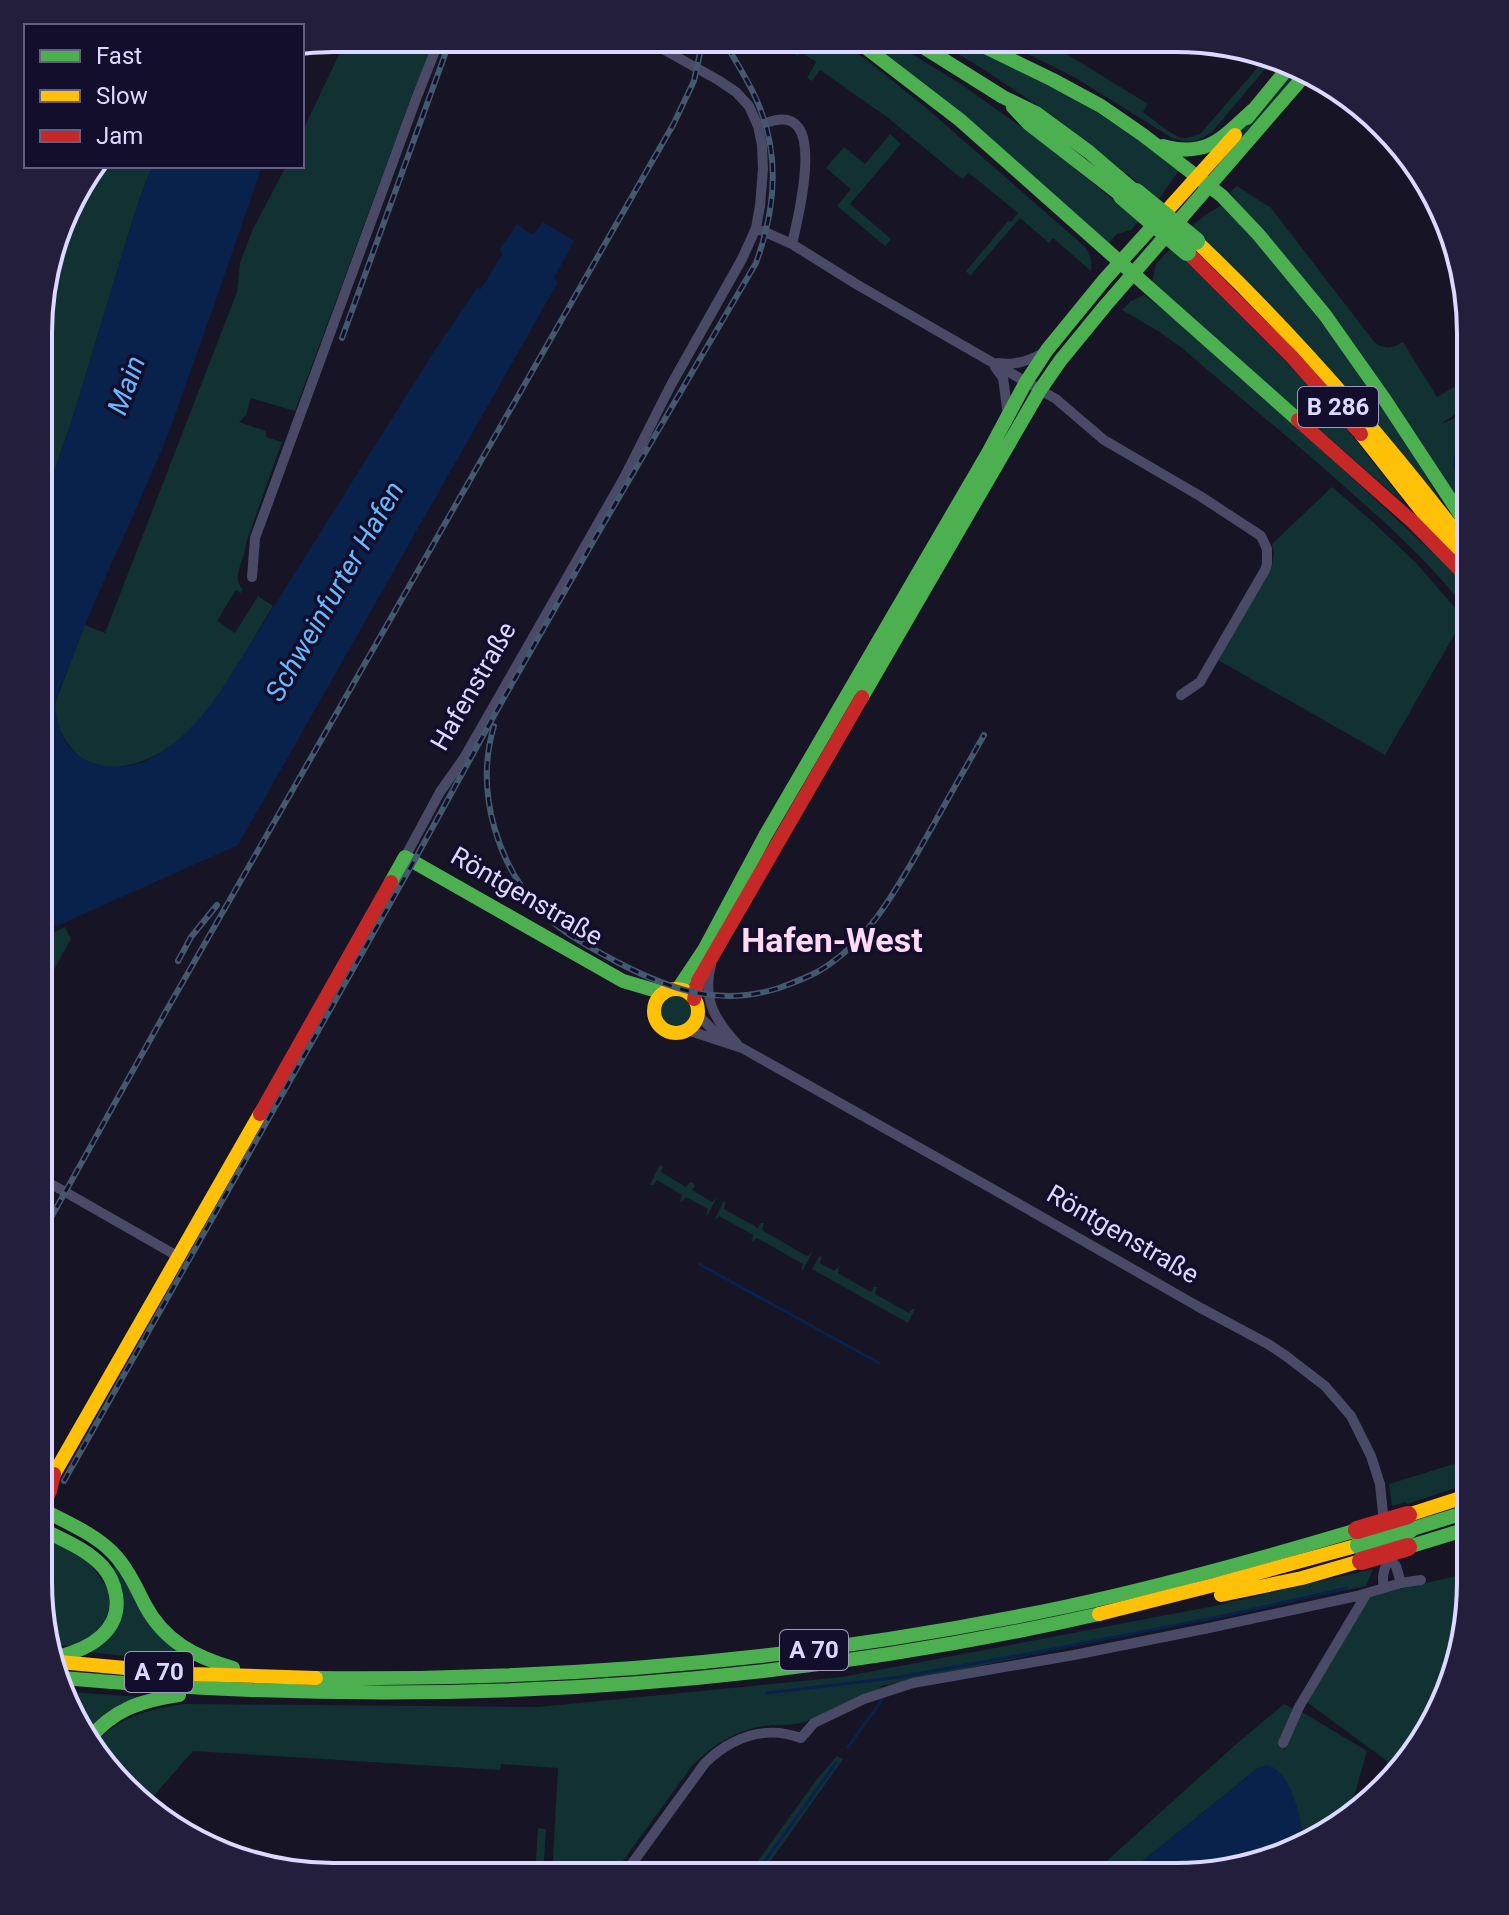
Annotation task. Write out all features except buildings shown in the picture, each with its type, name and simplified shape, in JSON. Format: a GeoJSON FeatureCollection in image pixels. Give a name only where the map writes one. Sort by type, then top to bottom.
{"type":"FeatureCollection","features":[{"type":"Feature","properties":{"kind":"main road"},"geometry":{"type":"LineString","coordinates":[[873,52],[960,120],[1414,523],[1457,565]]}},
{"type":"Feature","properties":{"kind":"main road","name":"B 286"},"geometry":{"type":"LineString","coordinates":[[932,52],[1003,97],[1029,124],[1129,194],[1271,314],[1332,379],[1419,482],[1457,533]]}},
{"type":"Feature","properties":{"kind":"main road","name":"B 286"},"geometry":{"type":"LineString","coordinates":[[996,52],[1064,85],[1110,112],[1155,142],[1222,196],[1279,259],[1335,329],[1384,397],[1457,509]]}},
{"type":"Feature","properties":{"kind":"main road"},"geometry":{"type":"LineString","coordinates":[[1204,181],[1253,110],[1284,73]]}},
{"type":"Feature","properties":{"kind":"main road"},"geometry":{"type":"LineString","coordinates":[[679,1006],[704,950],[742,892],[976,487],[1033,386],[1047,350],[1300,81]]}},
{"type":"Feature","properties":{"kind":"main road","name":"B 286"},"geometry":{"type":"LineString","coordinates":[[1155,142],[1181,151],[1196,151],[1219,142],[1253,110]]}},
{"type":"Feature","properties":{"kind":"main road","name":"B 286"},"geometry":{"type":"LineString","coordinates":[[1191,247],[1348,418],[1411,494],[1457,559]]}},
{"type":"Feature","properties":{"kind":"main road"},"geometry":{"type":"LineString","coordinates":[[976,487],[1008,415],[1060,361],[1127,268]]}},
{"type":"Feature","properties":{"kind":"main road","name":"Röntgenstraße"},"geometry":{"type":"LineString","coordinates":[[405,857],[623,981],[679,1006]]}},
{"type":"Feature","properties":{"kind":"main road","name":"Hafenstraße"},"geometry":{"type":"LineString","coordinates":[[52,1482],[54,1474],[405,857]]}},
{"type":"Feature","properties":{"kind":"main road"},"geometry":{"type":"LineString","coordinates":[[679,1006],[714,956],[742,892]]}},
{"type":"Feature","properties":{"kind":"main road","name":"A 70"},"geometry":{"type":"LineString","coordinates":[[1408,1531],[1456,1503]]}},
{"type":"Feature","properties":{"kind":"main road","name":"A 70"},"geometry":{"type":"LineString","coordinates":[[69,1679],[168,1687],[321,1692],[459,1692],[683,1680],[835,1662],[1079,1619],[1235,1581],[1456,1515]]}},
{"type":"Feature","properties":{"kind":"main road"},"geometry":{"type":"LineString","coordinates":[[52,1522],[109,1549],[135,1582],[158,1626],[172,1640],[191,1654],[259,1676]]}},
{"type":"Feature","properties":{"kind":"main road"},"geometry":{"type":"LineString","coordinates":[[52,1526],[101,1565],[112,1580],[117,1601],[117,1612],[108,1632],[97,1642],[63,1658]]}},
{"type":"Feature","properties":{"kind":"main road"},"geometry":{"type":"LineString","coordinates":[[1359,1545],[1408,1531],[1456,1529]]}},
{"type":"Feature","properties":{"kind":"main road","name":"A 70"},"geometry":{"type":"LineString","coordinates":[[64,1661],[173,1673],[376,1678],[526,1675],[683,1665],[797,1652],[963,1627],[1359,1545]]}},
{"type":"Feature","properties":{"kind":"main road"},"geometry":{"type":"LineString","coordinates":[[96,1732],[107,1720],[142,1701],[215,1689]]}},
{"type":"Feature","properties":{"kind":"street"},"geometry":{"type":"LineString","coordinates":[[252,577],[255,538],[434,53]]}},
{"type":"Feature","properties":{"kind":"street","name":"Hafenstraße"},"geometry":{"type":"LineString","coordinates":[[405,857],[624,478],[756,228],[763,169],[762,145],[749,106],[736,92],[669,53]]}},
{"type":"Feature","properties":{"kind":"street"},"geometry":{"type":"LineString","coordinates":[[758,126],[783,119],[798,126],[801,132],[805,168],[800,212],[792,244]]}},
{"type":"Feature","properties":{"kind":"street"},"geometry":{"type":"LineString","coordinates":[[756,228],[792,244],[1056,399],[1104,440],[1261,536],[1268,556],[1265,570],[1200,682],[1181,695]]}},
{"type":"Feature","properties":{"kind":"street"},"geometry":{"type":"LineString","coordinates":[[992,362],[1014,364],[1032,359],[1047,350]]}},
{"type":"Feature","properties":{"kind":"street"},"geometry":{"type":"LineString","coordinates":[[992,362],[1003,378],[1008,415]]}},
{"type":"Feature","properties":{"kind":"street"},"geometry":{"type":"LineString","coordinates":[[714,956],[709,970],[710,1004],[722,1027],[742,1048]]}},
{"type":"Feature","properties":{"kind":"street","name":"Röntgenstraße"},"geometry":{"type":"LineString","coordinates":[[679,1006],[725,1042],[742,1048],[1268,1344],[1325,1386],[1351,1416],[1371,1456],[1380,1484],[1389,1559],[1383,1569],[1384,1587]]}},
{"type":"Feature","properties":{"kind":"street","name":"Röntgenstraße"},"geometry":{"type":"LineString","coordinates":[[679,1006],[725,1042]]}},
{"type":"Feature","properties":{"kind":"street"},"geometry":{"type":"LineString","coordinates":[[53,1185],[179,1257]]}},
{"type":"Feature","properties":{"kind":"street","name":"Röntgenstraße"},"geometry":{"type":"LineString","coordinates":[[1389,1559],[1396,1566],[1401,1583]]}},
{"type":"Feature","properties":{"kind":"street"},"geometry":{"type":"LineString","coordinates":[[633,1863],[695,1776],[713,1756],[737,1741],[760,1733],[786,1733],[801,1738],[814,1723],[864,1699],[904,1685],[1179,1634],[1421,1580]]}},
{"type":"Feature","properties":{"kind":"street"},"geometry":{"type":"LineString","coordinates":[[1283,1743],[1299,1707],[1367,1593]]}},
{"type":"Feature","properties":{"kind":"green space"},"geometry":{"type":"Polygon","coordinates":[[[801,52],[856,52],[864,58],[924,106],[1085,247],[1091,259],[1091,271],[1053,238],[1049,243],[1020,218],[970,276],[966,271],[1018,213],[969,173],[962,179],[887,117],[820,70],[812,81],[807,78],[816,62],[801,52]]]}},
{"type":"Feature","properties":{"kind":"green space"},"geometry":{"type":"Polygon","coordinates":[[[882,52],[909,52],[961,84],[1045,144],[1139,221],[1131,230],[1117,234],[1108,244],[882,52]]]}},
{"type":"Feature","properties":{"kind":"green space"},"geometry":{"type":"Polygon","coordinates":[[[955,52],[986,52],[1054,85],[1181,167],[1159,199],[1053,116],[955,52]]]}},
{"type":"Feature","properties":{"kind":"green space"},"geometry":{"type":"Polygon","coordinates":[[[1024,52],[1064,52],[1148,104],[1143,112],[1182,138],[1201,133],[1260,65],[1267,67],[1212,132],[1198,140],[1188,141],[1172,138],[1074,77],[1024,52]]]}},
{"type":"Feature","properties":{"kind":"green space"},"geometry":{"type":"Polygon","coordinates":[[[340,53],[430,53],[295,411],[251,398],[246,415],[239,422],[266,431],[266,437],[282,442],[238,573],[243,590],[241,593],[236,590],[217,621],[235,633],[258,596],[273,606],[220,692],[182,737],[141,762],[109,767],[94,764],[81,757],[63,736],[56,716],[56,699],[85,625],[105,633],[237,292],[240,263],[252,231],[285,168],[304,168],[304,128],[340,53]]]}},
{"type":"Feature","properties":{"kind":"green space"},"geometry":{"type":"Polygon","coordinates":[[[1288,75],[1294,78],[1223,163],[1216,162],[1288,75]]]}},
{"type":"Feature","properties":{"kind":"green space"},"geometry":{"type":"Polygon","coordinates":[[[890,134],[901,144],[850,204],[891,239],[885,246],[837,206],[851,189],[826,168],[844,147],[865,164],[890,134]]]}},
{"type":"Feature","properties":{"kind":"green space"},"geometry":{"type":"Polygon","coordinates":[[[106,168],[151,168],[136,209],[52,478],[54,296],[67,243],[81,209],[106,168]]]}},
{"type":"Feature","properties":{"kind":"green space"},"geometry":{"type":"Polygon","coordinates":[[[1237,186],[1271,208],[1375,343],[1389,347],[1403,342],[1437,397],[1457,385],[1457,413],[1441,424],[1457,417],[1457,503],[1230,192],[1237,186]]]}},
{"type":"Feature","properties":{"kind":"green space"},"geometry":{"type":"Polygon","coordinates":[[[1223,204],[1265,250],[1371,387],[1442,502],[1190,227],[1223,204]]]}},
{"type":"Feature","properties":{"kind":"green space"},"geometry":{"type":"Polygon","coordinates":[[[1171,248],[1324,400],[1402,499],[1152,283],[1156,264],[1171,248]]]}},
{"type":"Feature","properties":{"kind":"green space"},"geometry":{"type":"Polygon","coordinates":[[[1144,295],[1205,342],[1457,575],[1457,598],[1416,553],[1334,477],[1182,348],[1122,310],[1144,295]]]}},
{"type":"Feature","properties":{"kind":"green space"},"geometry":{"type":"Polygon","coordinates":[[[1332,487],[1417,564],[1457,610],[1457,631],[1385,755],[1218,660],[1272,565],[1272,544],[1332,487]]]}},
{"type":"Feature","properties":{"kind":"green space"},"geometry":{"type":"Polygon","coordinates":[[[65,927],[71,939],[52,973],[52,933],[65,927]]]}},
{"type":"Feature","properties":{"kind":"green space"},"geometry":{"type":"Polygon","coordinates":[[[676,996],[682,997],[690,1005],[690,1017],[682,1025],[676,1026],[670,1025],[662,1017],[661,1011],[662,1005],[670,997],[676,996]]]}},
{"type":"Feature","properties":{"kind":"green space"},"geometry":{"type":"Polygon","coordinates":[[[661,1165],[661,1172],[686,1187],[693,1183],[695,1186],[692,1190],[712,1202],[717,1197],[707,1216],[708,1209],[686,1197],[680,1201],[682,1195],[657,1180],[650,1185],[661,1165]]]}},
{"type":"Feature","properties":{"kind":"green space"},"geometry":{"type":"Polygon","coordinates":[[[726,1201],[724,1209],[758,1228],[764,1223],[762,1230],[805,1255],[813,1251],[803,1270],[803,1264],[757,1238],[752,1242],[753,1235],[719,1216],[714,1221],[726,1201]]]}},
{"type":"Feature","properties":{"kind":"green space"},"geometry":{"type":"Polygon","coordinates":[[[819,1256],[822,1257],[820,1263],[834,1271],[839,1266],[838,1273],[871,1292],[877,1287],[875,1294],[907,1312],[915,1309],[908,1323],[812,1269],[819,1256]]]}},
{"type":"Feature","properties":{"kind":"green space"},"geometry":{"type":"Polygon","coordinates":[[[1456,1463],[1456,1488],[1407,1504],[1392,1506],[1389,1484],[1456,1463]]]}},
{"type":"Feature","properties":{"kind":"green space"},"geometry":{"type":"Polygon","coordinates":[[[52,1542],[87,1560],[112,1594],[104,1628],[72,1646],[59,1645],[57,1637],[52,1542]]]}},
{"type":"Feature","properties":{"kind":"green space"},"geometry":{"type":"Polygon","coordinates":[[[114,1563],[192,1663],[88,1652],[105,1643],[114,1563]]]}},
{"type":"Feature","properties":{"kind":"green space"},"geometry":{"type":"Polygon","coordinates":[[[1373,1569],[1366,1586],[877,1687],[883,1687],[805,1722],[761,1726],[739,1733],[709,1750],[692,1766],[622,1863],[553,1863],[558,1768],[501,1764],[500,1770],[193,1751],[153,1797],[134,1781],[100,1739],[112,1728],[134,1716],[183,1704],[538,1707],[842,1677],[1214,1606],[1373,1569]]]}},
{"type":"Feature","properties":{"kind":"green space"},"geometry":{"type":"Polygon","coordinates":[[[1456,1576],[1452,1637],[1436,1690],[1410,1738],[1385,1769],[1387,1761],[1308,1703],[1307,1695],[1368,1596],[1456,1576]]]}},
{"type":"Feature","properties":{"kind":"green space"},"geometry":{"type":"Polygon","coordinates":[[[74,1692],[141,1697],[93,1728],[74,1692]]]}},
{"type":"Feature","properties":{"kind":"green space"},"geometry":{"type":"Polygon","coordinates":[[[1284,1704],[1297,1711],[1280,1739],[1285,1751],[1287,1739],[1302,1712],[1367,1751],[1353,1800],[1302,1833],[1297,1809],[1258,1768],[1141,1862],[1105,1862],[1284,1704]]]}},
{"type":"Feature","properties":{"kind":"green space"},"geometry":{"type":"Polygon","coordinates":[[[837,1756],[843,1759],[770,1862],[757,1863],[837,1756]]]}},
{"type":"Feature","properties":{"kind":"green space"},"geometry":{"type":"Polygon","coordinates":[[[538,1828],[546,1829],[544,1863],[536,1863],[538,1828]]]}},
{"type":"Feature","properties":{"kind":"water"},"geometry":{"type":"Polygon","coordinates":[[[151,168],[261,168],[169,431],[56,700],[60,729],[73,751],[95,763],[120,767],[145,761],[168,748],[196,722],[220,692],[435,350],[477,288],[481,289],[502,255],[500,249],[517,224],[533,235],[543,222],[574,241],[554,278],[558,282],[238,845],[52,928],[52,478],[151,168]]]}},
{"type":"Feature","properties":{"kind":"water"},"geometry":{"type":"Polygon","coordinates":[[[1457,452],[1457,475],[1453,462],[1457,452]]]}},
{"type":"Feature","properties":{"kind":"water"},"geometry":{"type":"Polygon","coordinates":[[[1267,1765],[1283,1777],[1294,1798],[1302,1833],[1284,1842],[1231,1858],[1141,1862],[1258,1768],[1267,1765]]]}},
{"type":"Feature","properties":{"kind":"waterway"},"geometry":{"type":"LineString","coordinates":[[699,1264],[879,1363]]}},
{"type":"Feature","properties":{"kind":"waterway"},"geometry":{"type":"LineString","coordinates":[[767,1693],[893,1678],[1033,1653],[1347,1588]]}},
{"type":"Feature","properties":{"kind":"waterway"},"geometry":{"type":"LineString","coordinates":[[848,1747],[882,1700]]}},
{"type":"Feature","properties":{"kind":"waterway"},"geometry":{"type":"LineString","coordinates":[[764,1862],[836,1763]]}},
{"type":"Feature","properties":{"kind":"railway"},"geometry":{"type":"LineString","coordinates":[[342,338],[446,53]]}},
{"type":"Feature","properties":{"kind":"railway"},"geometry":{"type":"LineString","coordinates":[[52,1216],[673,125],[694,81],[700,53]]}},
{"type":"Feature","properties":{"kind":"railway"},"geometry":{"type":"LineString","coordinates":[[64,1481],[501,703],[756,263],[771,207],[771,149],[757,101],[731,53]]}},
{"type":"Feature","properties":{"kind":"railway"},"geometry":{"type":"LineString","coordinates":[[494,726],[487,777],[494,828],[503,853],[529,897],[562,929],[617,962],[676,988],[716,996],[736,996],[779,988],[819,971],[854,944],[894,893],[984,735]]}},
{"type":"Feature","properties":{"kind":"railway"},"geometry":{"type":"LineString","coordinates":[[178,961],[191,937],[217,905]]}},
{"type":"Feature","properties":{"kind":"traffic: fast"},"geometry":{"type":"LineString","coordinates":[[872,52],[960,120],[1298,420]]}},
{"type":"Feature","properties":{"kind":"traffic: fast"},"geometry":{"type":"LineString","coordinates":[[932,52],[1003,97],[1036,113],[1136,192]]}},
{"type":"Feature","properties":{"kind":"traffic: fast"},"geometry":{"type":"LineString","coordinates":[[996,52],[1101,106],[1222,196],[1325,315],[1457,509]]}},
{"type":"Feature","properties":{"kind":"traffic: fast"},"geometry":{"type":"LineString","coordinates":[[1247,118],[1284,73]]}},
{"type":"Feature","properties":{"kind":"traffic: fast"},"geometry":{"type":"LineString","coordinates":[[862,697],[1040,390],[1060,361],[1300,81]]}},
{"type":"Feature","properties":{"kind":"traffic: fast"},"geometry":{"type":"LineString","coordinates":[[1013,107],[1029,124],[1122,196]]}},
{"type":"Feature","properties":{"kind":"traffic: fast"},"geometry":{"type":"LineString","coordinates":[[1163,146],[1179,149],[1203,147],[1223,137],[1253,110]]}},
{"type":"Feature","properties":{"kind":"traffic: fast"},"geometry":{"type":"LineString","coordinates":[[1136,192],[1196,241]]}},
{"type":"Feature","properties":{"kind":"traffic: fast"},"geometry":{"type":"LineString","coordinates":[[1122,196],[1187,252]]}},
{"type":"Feature","properties":{"kind":"traffic: fast"},"geometry":{"type":"LineString","coordinates":[[678,989],[704,950],[765,836],[988,453],[1026,382],[1047,350],[1105,279],[1162,216]]}},
{"type":"Feature","properties":{"kind":"traffic: fast"},"geometry":{"type":"LineString","coordinates":[[391,882],[405,857],[623,981],[664,993]]}},
{"type":"Feature","properties":{"kind":"traffic: fast"},"geometry":{"type":"LineString","coordinates":[[52,1515],[112,1552],[127,1571],[153,1618],[171,1638],[193,1653],[233,1668]]}},
{"type":"Feature","properties":{"kind":"traffic: fast"},"geometry":{"type":"LineString","coordinates":[[1409,1530],[1456,1515]]}},
{"type":"Feature","properties":{"kind":"traffic: fast"},"geometry":{"type":"LineString","coordinates":[[316,1678],[598,1671],[785,1653],[879,1640],[1101,1599],[1211,1572],[1357,1530]]}},
{"type":"Feature","properties":{"kind":"traffic: fast"},"geometry":{"type":"LineString","coordinates":[[1359,1545],[1409,1530]]}},
{"type":"Feature","properties":{"kind":"traffic: fast"},"geometry":{"type":"LineString","coordinates":[[1408,1547],[1456,1532]]}},
{"type":"Feature","properties":{"kind":"traffic: fast"},"geometry":{"type":"LineString","coordinates":[[52,1534],[96,1560],[110,1576],[116,1595],[114,1619],[108,1629],[91,1644],[62,1656]]}},
{"type":"Feature","properties":{"kind":"traffic: fast"},"geometry":{"type":"LineString","coordinates":[[69,1678],[323,1692],[454,1692],[584,1686],[713,1676],[842,1661],[971,1640],[1099,1614]]}},
{"type":"Feature","properties":{"kind":"traffic: fast"},"geometry":{"type":"LineString","coordinates":[[95,1732],[129,1708],[179,1695]]}},
{"type":"Feature","properties":{"kind":"traffic: slow"},"geometry":{"type":"LineString","coordinates":[[1162,216],[1235,135]]}},
{"type":"Feature","properties":{"kind":"traffic: slow"},"geometry":{"type":"LineString","coordinates":[[1196,241],[1270,314],[1340,391],[1457,534]]}},
{"type":"Feature","properties":{"kind":"traffic: slow"},"geometry":{"type":"LineString","coordinates":[[1361,434],[1451,548]]}},
{"type":"Feature","properties":{"kind":"traffic: slow"},"geometry":{"type":"LineString","coordinates":[[676,989],[691,996],[698,1011],[691,1026],[676,1033],[661,1026],[654,1011],[661,996],[676,989]]}},
{"type":"Feature","properties":{"kind":"traffic: slow"},"geometry":{"type":"LineString","coordinates":[[52,1476],[260,1114]]}},
{"type":"Feature","properties":{"kind":"traffic: slow"},"geometry":{"type":"LineString","coordinates":[[1408,1515],[1456,1499]]}},
{"type":"Feature","properties":{"kind":"traffic: slow"},"geometry":{"type":"LineString","coordinates":[[1099,1614],[1359,1545]]}},
{"type":"Feature","properties":{"kind":"traffic: slow"},"geometry":{"type":"LineString","coordinates":[[1221,1595],[1302,1578],[1361,1561]]}},
{"type":"Feature","properties":{"kind":"traffic: slow"},"geometry":{"type":"LineString","coordinates":[[64,1662],[192,1674],[316,1678]]}},
{"type":"Feature","properties":{"kind":"traffic: jam"},"geometry":{"type":"LineString","coordinates":[[1187,252],[1292,357],[1361,434]]}},
{"type":"Feature","properties":{"kind":"traffic: jam"},"geometry":{"type":"LineString","coordinates":[[1298,420],[1414,523],[1457,567]]}},
{"type":"Feature","properties":{"kind":"traffic: jam"},"geometry":{"type":"LineString","coordinates":[[694,999],[698,981],[862,697]]}},
{"type":"Feature","properties":{"kind":"traffic: jam"},"geometry":{"type":"LineString","coordinates":[[260,1114],[391,882]]}},
{"type":"Feature","properties":{"kind":"traffic: jam"},"geometry":{"type":"LineString","coordinates":[[52,1482],[54,1474]]}},
{"type":"Feature","properties":{"kind":"traffic: jam"},"geometry":{"type":"LineString","coordinates":[[1357,1530],[1408,1515]]}},
{"type":"Feature","properties":{"kind":"traffic: jam"},"geometry":{"type":"LineString","coordinates":[[1361,1561],[1408,1547]]}},
{"type":"Feature","properties":{"kind":"district","name":"Hafen-West"},"geometry":{"type":"Point","coordinates":[832,940]}},
{"type":"Feature","properties":{"kind":"water label","name":"Main"},"geometry":{"type":"Point","coordinates":[126,385]}},
{"type":"Feature","properties":{"kind":"water label","name":"Schweinfurter Hafen"},"geometry":{"type":"Point","coordinates":[334,591]}}]}
